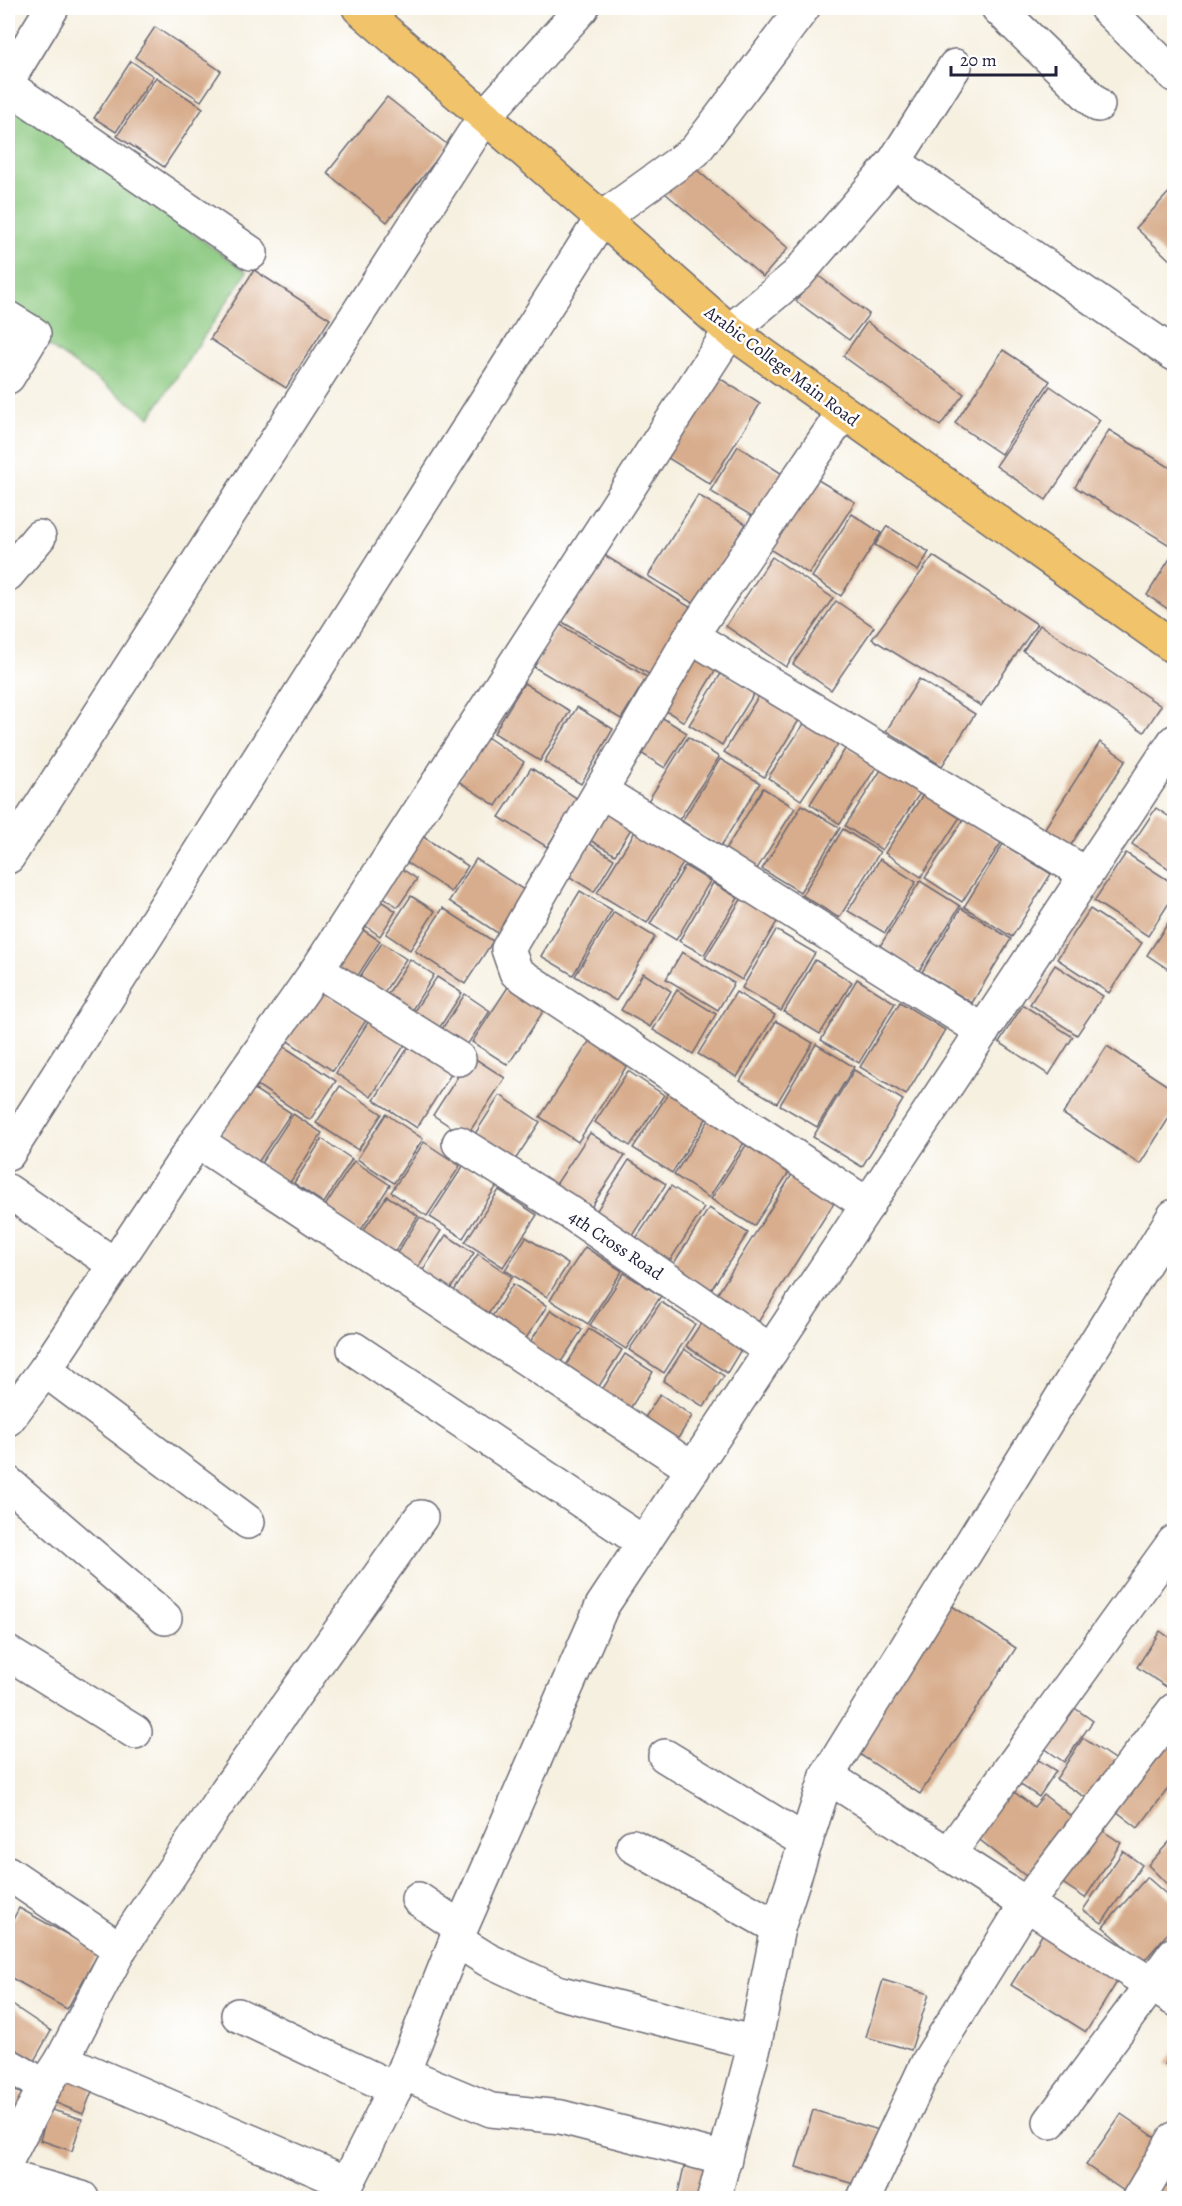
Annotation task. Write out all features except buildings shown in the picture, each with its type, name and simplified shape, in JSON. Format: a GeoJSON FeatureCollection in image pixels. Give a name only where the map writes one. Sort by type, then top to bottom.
{"type":"FeatureCollection","features":[{"type":"Feature","properties":{"kind":"main road","name":"Arabic College Main Road"},"geometry":{"type":"LineString","coordinates":[[372,12],[484,116],[730,332],[1174,648]]}},
{"type":"Feature","properties":{"kind":"street"},"geometry":{"type":"LineString","coordinates":[[8,80],[52,8]]}},
{"type":"Feature","properties":{"kind":"street"},"geometry":{"type":"LineString","coordinates":[[13,838],[484,116],[582,8]]}},
{"type":"Feature","properties":{"kind":"street"},"geometry":{"type":"LineString","coordinates":[[8,1154],[602,218],[695,151],[803,8]]}},
{"type":"Feature","properties":{"kind":"street"},"geometry":{"type":"LineString","coordinates":[[999,8],[1098,105]]}},
{"type":"Feature","properties":{"kind":"street"},"geometry":{"type":"LineString","coordinates":[[1106,8],[1174,75]]}},
{"type":"Feature","properties":{"kind":"street"},"geometry":{"type":"LineString","coordinates":[[8,1419],[45,1370],[197,1141],[317,970],[730,332],[797,275],[894,162],[955,66]]}},
{"type":"Feature","properties":{"kind":"street"},"geometry":{"type":"LineString","coordinates":[[8,86],[251,253]]}},
{"type":"Feature","properties":{"kind":"street"},"geometry":{"type":"LineString","coordinates":[[894,162],[1174,354]]}},
{"type":"Feature","properties":{"kind":"street"},"geometry":{"type":"LineString","coordinates":[[8,318],[34,334],[8,377]]}},
{"type":"Feature","properties":{"kind":"street"},"geometry":{"type":"LineString","coordinates":[[843,412],[691,636],[508,949],[516,972],[868,1205]]}},
{"type":"Feature","properties":{"kind":"street"},"geometry":{"type":"LineString","coordinates":[[8,574],[39,537]]}},
{"type":"Feature","properties":{"kind":"street"},"geometry":{"type":"LineString","coordinates":[[691,636],[1086,874]]}},
{"type":"Feature","properties":{"kind":"street"},"geometry":{"type":"LineString","coordinates":[[8,2065],[53,2073],[343,2194],[399,2081],[458,1934],[602,1606],[1174,742]]}},
{"type":"Feature","properties":{"kind":"street"},"geometry":{"type":"LineString","coordinates":[[601,791],[983,1031]]}},
{"type":"Feature","properties":{"kind":"street"},"geometry":{"type":"LineString","coordinates":[[317,970],[459,1059]]}},
{"type":"Feature","properties":{"kind":"street"},"geometry":{"type":"LineString","coordinates":[[197,1141],[693,1469]]}},
{"type":"Feature","properties":{"kind":"street","name":"4th Cross Road"},"geometry":{"type":"LineString","coordinates":[[459,1143],[572,1214],[771,1351]]}},
{"type":"Feature","properties":{"kind":"street"},"geometry":{"type":"LineString","coordinates":[[8,1191],[115,1265]]}},
{"type":"Feature","properties":{"kind":"street"},"geometry":{"type":"LineString","coordinates":[[721,2196],[725,2159],[756,2043],[778,1928],[827,1776],[1174,1216]]}},
{"type":"Feature","properties":{"kind":"street"},"geometry":{"type":"LineString","coordinates":[[354,1349],[644,1543]]}},
{"type":"Feature","properties":{"kind":"street"},"geometry":{"type":"LineString","coordinates":[[45,1370],[248,1522]]}},
{"type":"Feature","properties":{"kind":"street"},"geometry":{"type":"LineString","coordinates":[[8,1483],[165,1618]]}},
{"type":"Feature","properties":{"kind":"street"},"geometry":{"type":"LineString","coordinates":[[8,2158],[120,1949],[227,1790],[421,1517]]}},
{"type":"Feature","properties":{"kind":"street"},"geometry":{"type":"LineString","coordinates":[[948,1855],[1174,1542]]}},
{"type":"Feature","properties":{"kind":"street"},"geometry":{"type":"LineString","coordinates":[[8,1653],[135,1732]]}},
{"type":"Feature","properties":{"kind":"street"},"geometry":{"type":"LineString","coordinates":[[864,2199],[928,2062],[1026,1904],[1174,1710]]}},
{"type":"Feature","properties":{"kind":"street"},"geometry":{"type":"LineString","coordinates":[[665,1756],[806,1842]]}},
{"type":"Feature","properties":{"kind":"street"},"geometry":{"type":"LineString","coordinates":[[827,1776],[1163,1992]]}},
{"type":"Feature","properties":{"kind":"street"},"geometry":{"type":"LineString","coordinates":[[633,1846],[778,1928]]}},
{"type":"Feature","properties":{"kind":"street"},"geometry":{"type":"LineString","coordinates":[[8,1873],[120,1949]]}},
{"type":"Feature","properties":{"kind":"street"},"geometry":{"type":"LineString","coordinates":[[418,1899],[488,1960],[557,1992],[756,2043]]}},
{"type":"Feature","properties":{"kind":"street"},"geometry":{"type":"LineString","coordinates":[[1050,2122],[1163,1992],[1174,1954]]}},
{"type":"Feature","properties":{"kind":"street"},"geometry":{"type":"LineString","coordinates":[[238,2015],[399,2081],[491,2110],[561,2117],[725,2159]]}},
{"type":"Feature","properties":{"kind":"street"},"geometry":{"type":"LineString","coordinates":[[1139,2199],[1174,2139]]}},
{"type":"Feature","properties":{"kind":"street"},"geometry":{"type":"LineString","coordinates":[[8,2177],[82,2199]]}},
{"type":"Feature","properties":{"kind":"green space"},"geometry":{"type":"Polygon","coordinates":[[[8,102],[247,272],[150,417],[8,317],[8,102]]]}}]}
